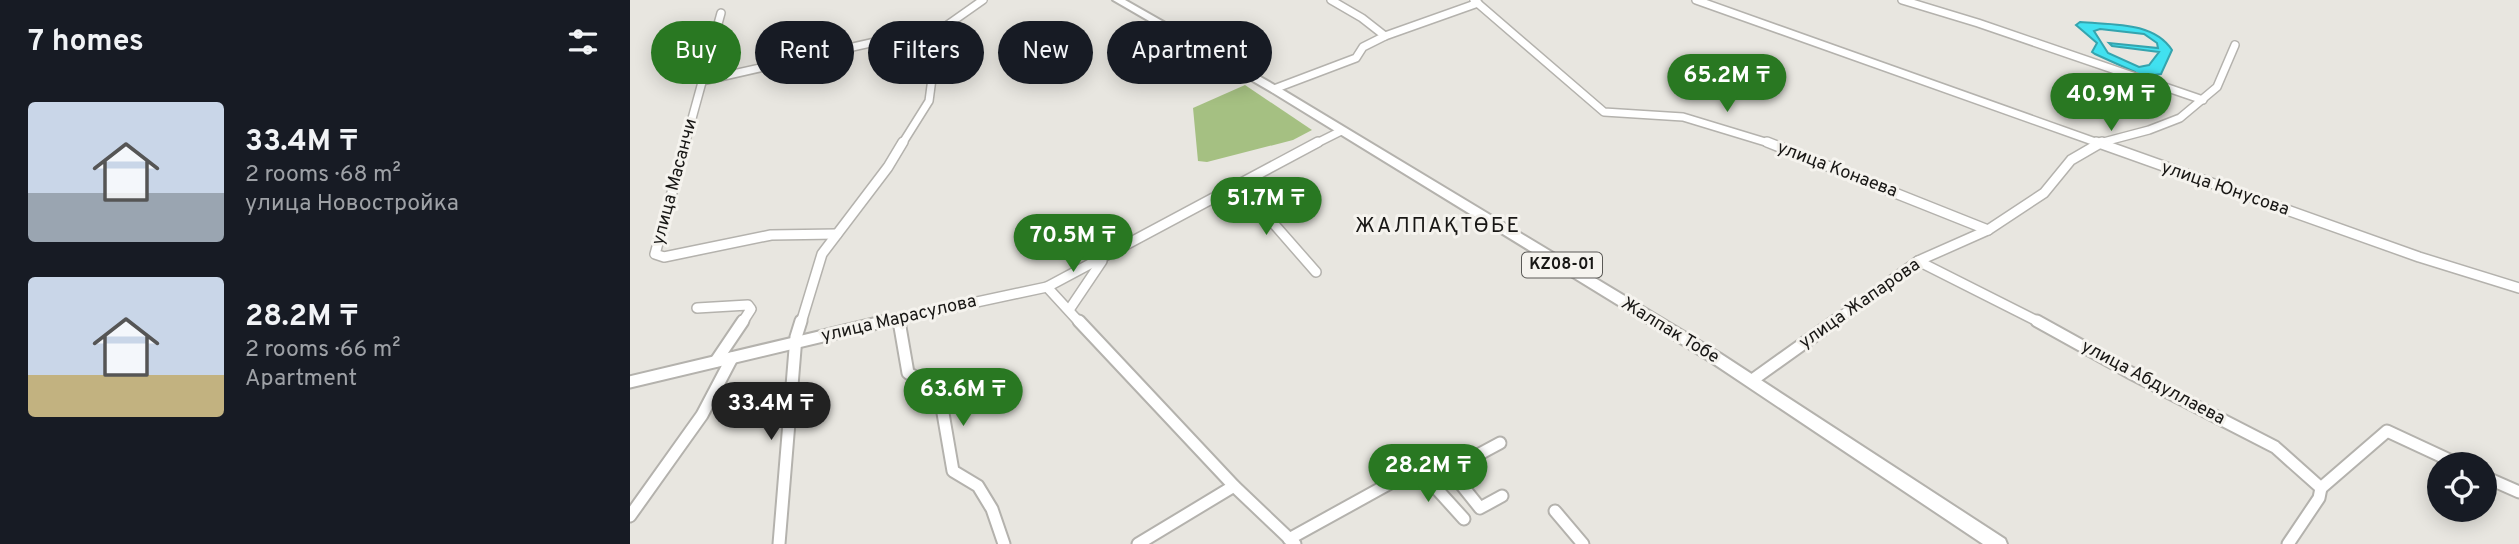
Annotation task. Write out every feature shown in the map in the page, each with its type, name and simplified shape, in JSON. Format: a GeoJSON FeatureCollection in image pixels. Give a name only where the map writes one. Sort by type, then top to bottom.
{"type":"FeatureCollection","features":[{"type":"Feature","properties":{"kind":"main road","name":"Жалпак Тобе"},"geometry":{"type":"LineString","coordinates":[[1118,0],[1274,89],[1751,381],[1998,544]]}},
{"type":"Feature","properties":{"kind":"street"},"geometry":{"type":"LineString","coordinates":[[953,21],[983,0]]}},
{"type":"Feature","properties":{"kind":"street"},"geometry":{"type":"LineString","coordinates":[[1331,0],[1362,18],[1385,36]]}},
{"type":"Feature","properties":{"kind":"street","name":"улица Юнусова"},"geometry":{"type":"LineString","coordinates":[[1696,0],[2096,144],[2419,257],[2519,288]]}},
{"type":"Feature","properties":{"kind":"street"},"geometry":{"type":"LineString","coordinates":[[1902,0],[1959,15],[2138,82],[2203,100]]}},
{"type":"Feature","properties":{"kind":"street"},"geometry":{"type":"LineString","coordinates":[[1274,89],[1356,58],[1363,47],[1385,36],[1476,2]]}},
{"type":"Feature","properties":{"kind":"street","name":"улица Конаева"},"geometry":{"type":"LineString","coordinates":[[1476,2],[1604,111],[1683,117],[1733,131],[1787,149],[1988,230]]}},
{"type":"Feature","properties":{"kind":"street","name":"улица Масанчи"},"geometry":{"type":"LineString","coordinates":[[719,21],[721,13]]}},
{"type":"Feature","properties":{"kind":"street"},"geometry":{"type":"LineString","coordinates":[[741,73],[868,44]]}},
{"type":"Feature","properties":{"kind":"street","name":"улица Жапарова"},"geometry":{"type":"LineString","coordinates":[[1751,381],[1918,261],[1988,230],[2043,193],[2071,160],[2096,144],[2149,130],[2180,118],[2217,87],[2235,46]]}},
{"type":"Feature","properties":{"kind":"street","name":"улица Масанчи"},"geometry":{"type":"LineString","coordinates":[[701,84],[655,254],[664,257],[771,235],[837,234]]}},
{"type":"Feature","properties":{"kind":"street","name":"улица Марасулова"},"geometry":{"type":"LineString","coordinates":[[795,343],[822,254],[888,167],[929,101],[931,84]]}},
{"type":"Feature","properties":{"kind":"street","name":"улица Марасулова"},"geometry":{"type":"LineString","coordinates":[[630,382],[898,318],[1047,287],[1105,258],[1238,183],[1341,131]]}},
{"type":"Feature","properties":{"kind":"street"},"geometry":{"type":"LineString","coordinates":[[1238,183],[1316,272]]}},
{"type":"Feature","properties":{"kind":"street"},"geometry":{"type":"LineString","coordinates":[[1069,310],[1088,278],[1105,258]]}},
{"type":"Feature","properties":{"kind":"street","name":"улица Абдуллаева"},"geometry":{"type":"LineString","coordinates":[[1918,261],[2011,306],[2129,372],[2275,447],[2321,488]]}},
{"type":"Feature","properties":{"kind":"street"},"geometry":{"type":"LineString","coordinates":[[1047,287],[1234,486],[1292,541],[1416,466],[1432,460],[1448,471],[1480,508],[1502,496]]}},
{"type":"Feature","properties":{"kind":"street"},"geometry":{"type":"LineString","coordinates":[[697,308],[731,304],[748,305],[751,309],[716,361]]}},
{"type":"Feature","properties":{"kind":"street"},"geometry":{"type":"LineString","coordinates":[[898,318],[908,373],[939,390],[953,471],[978,486],[992,509],[1004,544]]}},
{"type":"Feature","properties":{"kind":"street"},"geometry":{"type":"LineString","coordinates":[[779,544],[795,343]]}},
{"type":"Feature","properties":{"kind":"street"},"geometry":{"type":"LineString","coordinates":[[630,516],[702,415],[732,358]]}},
{"type":"Feature","properties":{"kind":"street"},"geometry":{"type":"LineString","coordinates":[[2288,544],[2319,498],[2321,488],[2388,431],[2433,452]]}},
{"type":"Feature","properties":{"kind":"street"},"geometry":{"type":"LineString","coordinates":[[1448,471],[1500,443]]}},
{"type":"Feature","properties":{"kind":"street"},"geometry":{"type":"LineString","coordinates":[[1416,466],[1464,519]]}},
{"type":"Feature","properties":{"kind":"street"},"geometry":{"type":"LineString","coordinates":[[2497,482],[2519,492]]}},
{"type":"Feature","properties":{"kind":"street"},"geometry":{"type":"LineString","coordinates":[[1138,544],[1234,486]]}},
{"type":"Feature","properties":{"kind":"street"},"geometry":{"type":"LineString","coordinates":[[1555,511],[1583,544]]}},
{"type":"Feature","properties":{"kind":"green space"},"geometry":{"type":"Polygon","coordinates":[[[1245,85],[1312,130],[1293,140],[1207,162],[1198,161],[1193,108],[1245,85]]]}},
{"type":"Feature","properties":{"kind":"water"},"geometry":{"type":"Polygon","coordinates":[[[2080,22],[2143,29],[2164,41],[2172,50],[2161,74],[2137,77],[2135,72],[2092,52],[2097,43],[2076,25],[2080,22]],[[2100,29],[2094,31],[2108,53],[2139,67],[2149,65],[2159,52],[2112,46],[2109,43],[2158,48],[2157,43],[2144,34],[2100,29]]]}},
{"type":"Feature","properties":{"kind":"district","name":"ЖАЛПАҚТӨБЕ"},"geometry":{"type":"Point","coordinates":[1438,226]}}]}
